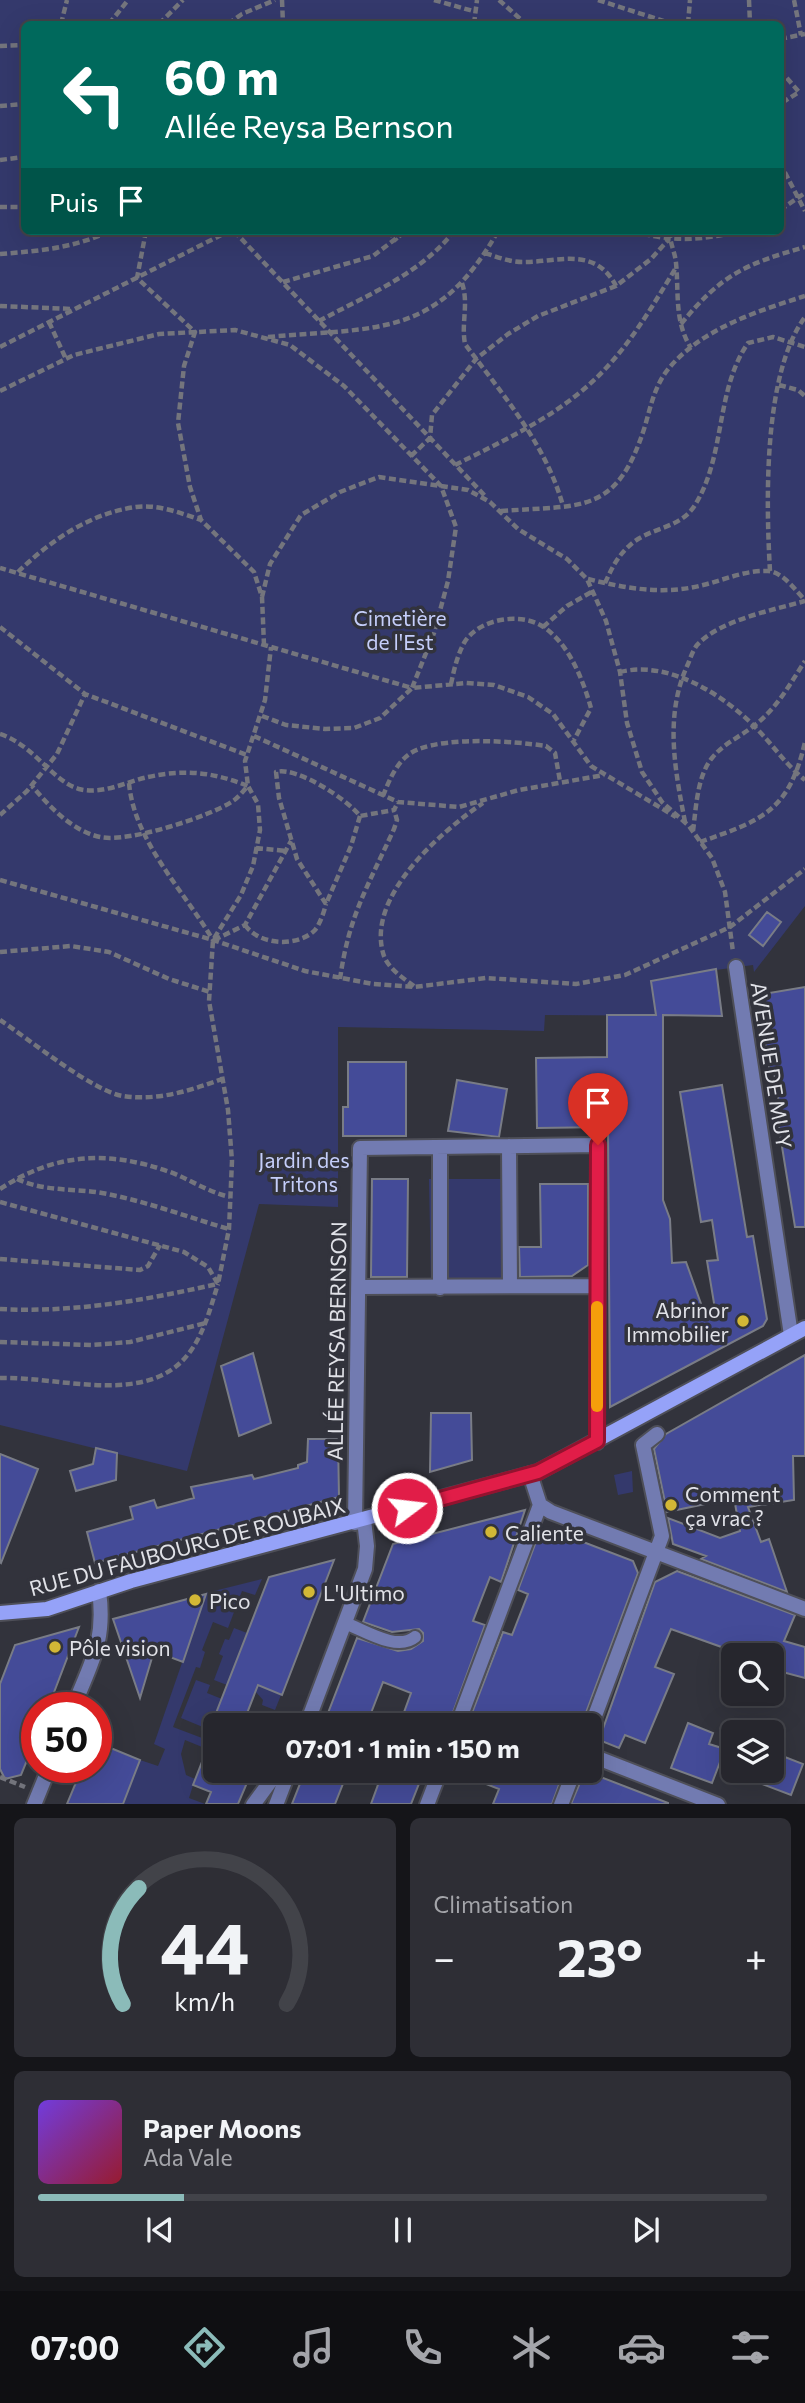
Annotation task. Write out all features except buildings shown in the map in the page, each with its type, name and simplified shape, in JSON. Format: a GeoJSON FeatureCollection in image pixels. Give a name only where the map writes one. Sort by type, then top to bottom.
{"type":"FeatureCollection","features":[{"type":"Feature","properties":{"kind":"main road","name":"RUE DU FAUBOURG DE ROUBAIX"},"geometry":{"type":"LineString","coordinates":[[0,1613],[47,1609],[99,1591],[530,1474],[597,1441],[805,1328]]}},
{"type":"Feature","properties":{"kind":"street","name":"AVENUE DE MUY"},"geometry":{"type":"LineString","coordinates":[[736,967],[791,1335]]}},
{"type":"Feature","properties":{"kind":"street","name":"ALLÉE REYSA BERNSON"},"geometry":{"type":"LineString","coordinates":[[311,1713],[365,1569],[368,1546],[360,1522],[360,1148],[598,1145],[597,1441]]}},
{"type":"Feature","properties":{"kind":"street"},"geometry":{"type":"LineString","coordinates":[[509,1146],[510,1286]]}},
{"type":"Feature","properties":{"kind":"street"},"geometry":{"type":"LineString","coordinates":[[440,1147],[440,1288]]}},
{"type":"Feature","properties":{"kind":"street"},"geometry":{"type":"LineString","coordinates":[[359,1287],[597,1286]]}},
{"type":"Feature","properties":{"kind":"street"},"geometry":{"type":"LineString","coordinates":[[596,1713],[662,1536],[643,1445],[657,1434]]}},
{"type":"Feature","properties":{"kind":"street"},"geometry":{"type":"LineString","coordinates":[[462,1713],[540,1506],[530,1474]]}},
{"type":"Feature","properties":{"kind":"street"},"geometry":{"type":"LineString","coordinates":[[540,1506],[805,1609]]}},
{"type":"Feature","properties":{"kind":"street"},"geometry":{"type":"LineString","coordinates":[[79,1692],[100,1640],[102,1615],[99,1591]]}},
{"type":"Feature","properties":{"kind":"street"},"geometry":{"type":"LineString","coordinates":[[602,1760],[718,1804]]}},
{"type":"Feature","properties":{"kind":"street"},"geometry":{"type":"LineString","coordinates":[[253,1804],[269,1783]]}},
{"type":"Feature","properties":{"kind":"street"},"geometry":{"type":"LineString","coordinates":[[276,1804],[284,1783]]}},
{"type":"Feature","properties":{"kind":"street"},"geometry":{"type":"LineString","coordinates":[[426,1804],[435,1783]]}},
{"type":"Feature","properties":{"kind":"street"},"geometry":{"type":"LineString","coordinates":[[561,1804],[569,1783]]}},
{"type":"Feature","properties":{"kind":"lane"},"geometry":{"type":"LineString","coordinates":[[345,1623],[395,1642],[405,1643],[415,1637]]}},
{"type":"Feature","properties":{"kind":"path"},"geometry":{"type":"LineString","coordinates":[[62,21],[67,0]]}},
{"type":"Feature","properties":{"kind":"path"},"geometry":{"type":"LineString","coordinates":[[111,21],[128,0]]}},
{"type":"Feature","properties":{"kind":"path"},"geometry":{"type":"LineString","coordinates":[[162,21],[183,0]]}},
{"type":"Feature","properties":{"kind":"path"},"geometry":{"type":"LineString","coordinates":[[232,21],[275,0]]}},
{"type":"Feature","properties":{"kind":"path"},"geometry":{"type":"LineString","coordinates":[[282,0],[283,21]]}},
{"type":"Feature","properties":{"kind":"path"},"geometry":{"type":"LineString","coordinates":[[434,0],[473,11]]}},
{"type":"Feature","properties":{"kind":"path"},"geometry":{"type":"LineString","coordinates":[[474,21],[473,11],[477,0]]}},
{"type":"Feature","properties":{"kind":"path"},"geometry":{"type":"LineString","coordinates":[[499,0],[523,21]]}},
{"type":"Feature","properties":{"kind":"path"},"geometry":{"type":"LineString","coordinates":[[598,0],[664,21]]}},
{"type":"Feature","properties":{"kind":"path"},"geometry":{"type":"LineString","coordinates":[[619,6],[621,0]]}},
{"type":"Feature","properties":{"kind":"path"},"geometry":{"type":"LineString","coordinates":[[688,21],[690,0]]}},
{"type":"Feature","properties":{"kind":"path"},"geometry":{"type":"LineString","coordinates":[[749,0],[750,21]]}},
{"type":"Feature","properties":{"kind":"path"},"geometry":{"type":"LineString","coordinates":[[784,38],[803,35],[794,0]]}},
{"type":"Feature","properties":{"kind":"path"},"geometry":{"type":"LineString","coordinates":[[0,46],[21,45]]}},
{"type":"Feature","properties":{"kind":"path"},"geometry":{"type":"LineString","coordinates":[[784,75],[799,92]]}},
{"type":"Feature","properties":{"kind":"path"},"geometry":{"type":"LineString","coordinates":[[784,101],[805,88]]}},
{"type":"Feature","properties":{"kind":"path"},"geometry":{"type":"LineString","coordinates":[[0,107],[21,104]]}},
{"type":"Feature","properties":{"kind":"path"},"geometry":{"type":"LineString","coordinates":[[0,160],[21,157]]}},
{"type":"Feature","properties":{"kind":"path"},"geometry":{"type":"LineString","coordinates":[[784,170],[805,211]]}},
{"type":"Feature","properties":{"kind":"path"},"geometry":{"type":"LineString","coordinates":[[784,207],[805,193]]}},
{"type":"Feature","properties":{"kind":"path"},"geometry":{"type":"LineString","coordinates":[[0,207],[21,207]]}},
{"type":"Feature","properties":{"kind":"path"},"geometry":{"type":"LineString","coordinates":[[0,254],[49,251],[101,235]]}},
{"type":"Feature","properties":{"kind":"path"},"geometry":{"type":"LineString","coordinates":[[137,278],[145,235]]}},
{"type":"Feature","properties":{"kind":"path"},"geometry":{"type":"LineString","coordinates":[[0,347],[224,235]]}},
{"type":"Feature","properties":{"kind":"path"},"geometry":{"type":"LineString","coordinates":[[236,235],[490,502],[518,529],[567,559],[587,579],[606,621],[620,672],[627,723],[642,772],[662,802],[685,823],[712,858],[725,892],[736,967]]}},
{"type":"Feature","properties":{"kind":"path"},"geometry":{"type":"LineString","coordinates":[[392,235],[397,240]]}},
{"type":"Feature","properties":{"kind":"path"},"geometry":{"type":"LineString","coordinates":[[282,282],[350,265],[373,256],[402,235]]}},
{"type":"Feature","properties":{"kind":"path"},"geometry":{"type":"LineString","coordinates":[[319,321],[418,265],[450,235]]}},
{"type":"Feature","properties":{"kind":"path"},"geometry":{"type":"LineString","coordinates":[[264,338],[396,325],[432,307],[462,283],[496,235]]}},
{"type":"Feature","properties":{"kind":"path"},"geometry":{"type":"LineString","coordinates":[[651,235],[669,239],[710,239],[724,235]]}},
{"type":"Feature","properties":{"kind":"path"},"geometry":{"type":"LineString","coordinates":[[411,456],[430,438],[432,415],[476,359],[508,334],[538,316],[616,286],[651,259],[670,235]]}},
{"type":"Feature","properties":{"kind":"path"},"geometry":{"type":"LineString","coordinates":[[669,239],[675,249],[681,324],[691,348]]}},
{"type":"Feature","properties":{"kind":"path"},"geometry":{"type":"LineString","coordinates":[[681,324],[696,306],[744,266],[805,247]]}},
{"type":"Feature","properties":{"kind":"path"},"geometry":{"type":"LineString","coordinates":[[485,253],[519,262],[580,257],[597,264],[610,275],[616,286]]}},
{"type":"Feature","properties":{"kind":"path"},"geometry":{"type":"LineString","coordinates":[[455,465],[527,428],[607,368],[639,327],[677,265]]}},
{"type":"Feature","properties":{"kind":"path"},"geometry":{"type":"LineString","coordinates":[[137,278],[195,332]]}},
{"type":"Feature","properties":{"kind":"path"},"geometry":{"type":"LineString","coordinates":[[462,283],[466,295],[462,330],[464,344],[527,428],[559,491],[563,506]]}},
{"type":"Feature","properties":{"kind":"path"},"geometry":{"type":"LineString","coordinates":[[500,511],[584,504],[620,483],[634,460],[655,389],[669,368],[715,331],[805,296]]}},
{"type":"Feature","properties":{"kind":"path"},"geometry":{"type":"LineString","coordinates":[[0,306],[75,309]]}},
{"type":"Feature","properties":{"kind":"path"},"geometry":{"type":"LineString","coordinates":[[770,571],[768,493],[779,385],[793,341],[805,317]]}},
{"type":"Feature","properties":{"kind":"path"},"geometry":{"type":"LineString","coordinates":[[49,322],[66,359]]}},
{"type":"Feature","properties":{"kind":"path"},"geometry":{"type":"LineString","coordinates":[[0,391],[66,359],[159,334],[235,330],[290,345],[344,386],[441,486],[456,527],[448,581],[434,633],[412,688],[380,718],[354,728],[325,729],[286,725],[262,716]]}},
{"type":"Feature","properties":{"kind":"path"},"geometry":{"type":"LineString","coordinates":[[195,332],[184,366],[178,424],[190,487],[201,520]]}},
{"type":"Feature","properties":{"kind":"path"},"geometry":{"type":"LineString","coordinates":[[605,583],[615,563],[629,545],[680,522],[694,508],[710,477],[736,360],[748,343],[773,337],[793,341],[805,347]]}},
{"type":"Feature","properties":{"kind":"path"},"geometry":{"type":"LineString","coordinates":[[779,385],[798,390],[805,396]]}},
{"type":"Feature","properties":{"kind":"path"},"geometry":{"type":"LineString","coordinates":[[262,597],[270,564],[301,515],[340,492],[379,477],[468,490],[490,502]]}},
{"type":"Feature","properties":{"kind":"path"},"geometry":{"type":"LineString","coordinates":[[17,573],[47,543],[95,519],[138,506],[173,510],[201,520],[254,572],[262,597],[264,645]]}},
{"type":"Feature","properties":{"kind":"path"},"geometry":{"type":"LineString","coordinates":[[0,568],[412,688],[451,684],[494,685],[528,697],[553,714],[591,766],[685,823]]}},
{"type":"Feature","properties":{"kind":"path"},"geometry":{"type":"LineString","coordinates":[[587,579],[649,592],[698,587],[743,573],[770,571],[788,581],[805,601],[736,620],[697,645],[681,678],[673,724],[676,772],[685,823]]}},
{"type":"Feature","properties":{"kind":"path"},"geometry":{"type":"LineString","coordinates":[[543,627],[566,606],[593,591]]}},
{"type":"Feature","properties":{"kind":"path"},"geometry":{"type":"LineString","coordinates":[[451,684],[465,640],[481,626],[506,619],[526,620],[543,627],[563,648],[583,678],[592,708],[574,740]]}},
{"type":"Feature","properties":{"kind":"path"},"geometry":{"type":"LineString","coordinates":[[0,626],[85,694],[247,755]]}},
{"type":"Feature","properties":{"kind":"path"},"geometry":{"type":"LineString","coordinates":[[0,1378],[34,1377],[117,1385],[136,1385],[159,1379],[177,1367],[192,1350],[205,1323],[218,1284],[229,1229],[230,1197],[229,1122],[213,1030],[210,992],[214,940],[241,895],[260,830],[258,804],[248,786],[247,755],[262,716],[271,647]]}},
{"type":"Feature","properties":{"kind":"path"},"geometry":{"type":"LineString","coordinates":[[693,832],[698,797],[710,760],[728,742],[754,726],[774,708],[805,662]]}},
{"type":"Feature","properties":{"kind":"path"},"geometry":{"type":"LineString","coordinates":[[620,672],[639,667],[660,670],[706,690],[754,726],[805,780]]}},
{"type":"Feature","properties":{"kind":"path"},"geometry":{"type":"LineString","coordinates":[[0,815],[32,786],[48,765],[75,719],[85,694]]}},
{"type":"Feature","properties":{"kind":"path"},"geometry":{"type":"LineString","coordinates":[[0,734],[20,743],[63,781],[79,789],[97,791],[129,782],[199,771],[248,786]]}},
{"type":"Feature","properties":{"kind":"path"},"geometry":{"type":"LineString","coordinates":[[254,736],[398,802],[459,807],[560,781],[605,775]]}},
{"type":"Feature","properties":{"kind":"path"},"geometry":{"type":"LineString","coordinates":[[700,842],[767,814],[783,799],[796,773],[805,742]]}},
{"type":"Feature","properties":{"kind":"path"},"geometry":{"type":"LineString","coordinates":[[383,796],[402,761],[418,749],[447,744],[546,746],[555,753],[560,781]]}},
{"type":"Feature","properties":{"kind":"path"},"geometry":{"type":"LineString","coordinates":[[326,904],[297,859],[279,798],[276,772],[293,774],[323,787],[352,806],[360,816]]}},
{"type":"Feature","properties":{"kind":"path"},"geometry":{"type":"LineString","coordinates":[[129,782],[131,804],[145,833],[214,940]]}},
{"type":"Feature","properties":{"kind":"path"},"geometry":{"type":"LineString","coordinates":[[32,786],[72,824],[97,837],[115,839],[145,833],[210,813],[235,800],[248,786]]}},
{"type":"Feature","properties":{"kind":"path"},"geometry":{"type":"LineString","coordinates":[[414,987],[396,972],[383,951],[384,922],[394,893],[408,868],[425,849],[455,822],[488,800]]}},
{"type":"Feature","properties":{"kind":"path"},"geometry":{"type":"LineString","coordinates":[[340,979],[352,919],[363,890],[394,829],[397,820],[394,810],[398,802]]}},
{"type":"Feature","properties":{"kind":"path"},"geometry":{"type":"LineString","coordinates":[[360,816],[394,810]]}},
{"type":"Feature","properties":{"kind":"path"},"geometry":{"type":"LineString","coordinates":[[245,925],[251,933],[267,940],[300,939],[315,929],[351,846],[360,816]]}},
{"type":"Feature","properties":{"kind":"path"},"geometry":{"type":"LineString","coordinates":[[214,940],[245,925],[291,841]]}},
{"type":"Feature","properties":{"kind":"path"},"geometry":{"type":"LineString","coordinates":[[256,848],[286,851]]}},
{"type":"Feature","properties":{"kind":"path"},"geometry":{"type":"LineString","coordinates":[[0,880],[214,940],[304,971],[340,979],[414,987],[486,978],[576,984],[625,975],[730,927],[805,869]]}},
{"type":"Feature","properties":{"kind":"path"},"geometry":{"type":"LineString","coordinates":[[0,952],[71,946],[109,952],[169,979],[210,992]]}},
{"type":"Feature","properties":{"kind":"path"},"geometry":{"type":"LineString","coordinates":[[0,1020],[83,1076],[120,1095],[154,1098],[183,1093],[222,1079]]}},
{"type":"Feature","properties":{"kind":"path"},"geometry":{"type":"LineString","coordinates":[[0,1189],[56,1161],[92,1158],[128,1160],[170,1172],[212,1193],[230,1197]]}},
{"type":"Feature","properties":{"kind":"path"},"geometry":{"type":"LineString","coordinates":[[16,1179],[30,1185],[100,1192],[137,1200],[229,1229]]}},
{"type":"Feature","properties":{"kind":"path"},"geometry":{"type":"LineString","coordinates":[[0,1202],[184,1252],[208,1267],[218,1284]]}},
{"type":"Feature","properties":{"kind":"path"},"geometry":{"type":"LineString","coordinates":[[0,1259],[140,1270],[148,1266],[160,1245]]}},
{"type":"Feature","properties":{"kind":"path"},"geometry":{"type":"LineString","coordinates":[[0,1308],[40,1311],[87,1307],[138,1301],[218,1284]]}},
{"type":"Feature","properties":{"kind":"path"},"geometry":{"type":"LineString","coordinates":[[0,1342],[91,1345],[130,1342],[194,1323],[205,1323]]}},
{"type":"Feature","properties":{"kind":"path"},"geometry":{"type":"LineString","coordinates":[[0,1777],[37,1799]]}},
{"type":"Feature","properties":{"kind":"green space","name":"Cimetière de l'Est"},"geometry":{"type":"Polygon","coordinates":[[[0,0],[805,0],[805,906],[754,972],[753,965],[716,970],[722,1016],[545,1015],[544,1031],[338,1027],[338,1207],[259,1204],[187,1471],[0,1425],[0,0]]]}},
{"type":"Feature","properties":{"kind":"green space"},"geometry":{"type":"Polygon","coordinates":[[[429,1179],[518,1179],[518,1283],[431,1283],[429,1179]]]}},
{"type":"Feature","properties":{"kind":"green space"},"geometry":{"type":"Polygon","coordinates":[[[632,1471],[633,1492],[618,1495],[614,1475],[632,1471]]]}},
{"type":"Feature","properties":{"kind":"green space"},"geometry":{"type":"Polygon","coordinates":[[[262,1579],[255,1595],[242,1591],[228,1628],[213,1622],[202,1650],[205,1652],[200,1668],[196,1667],[173,1727],[203,1738],[203,1747],[185,1740],[181,1754],[186,1775],[195,1779],[189,1798],[205,1804],[123,1804],[140,1760],[158,1766],[165,1749],[154,1744],[206,1593],[262,1579]]]}},
{"type":"Feature","properties":{"kind":"green space"},"geometry":{"type":"Polygon","coordinates":[[[234,1628],[247,1633],[227,1685],[214,1680],[223,1656],[219,1654],[225,1639],[229,1640],[234,1628]]]}},
{"type":"Feature","properties":{"kind":"green space"},"geometry":{"type":"Polygon","coordinates":[[[196,1680],[210,1685],[207,1693],[222,1699],[217,1713],[203,1713],[203,1727],[181,1718],[196,1680]]]}},
{"type":"Feature","properties":{"kind":"green space"},"geometry":{"type":"Polygon","coordinates":[[[258,1685],[281,1695],[275,1710],[262,1705],[263,1700],[255,1691],[258,1685]]]}},
{"type":"Feature","properties":{"kind":"slow traffic"},"geometry":{"type":"LineString","coordinates":[[597,1307],[597,1406]]}},
{"type":"Feature","properties":{"kind":"place","name":"Abrinor Immobilier"},"geometry":{"type":"Point","coordinates":[743,1321]}},
{"type":"Feature","properties":{"kind":"place","name":"Comment ça vrac ?"},"geometry":{"type":"Point","coordinates":[671,1505]}},
{"type":"Feature","properties":{"kind":"place","name":"Caliente"},"geometry":{"type":"Point","coordinates":[491,1532]}},
{"type":"Feature","properties":{"kind":"place","name":"L'Ultimo"},"geometry":{"type":"Point","coordinates":[309,1592]}},
{"type":"Feature","properties":{"kind":"place","name":"Pico"},"geometry":{"type":"Point","coordinates":[195,1600]}},
{"type":"Feature","properties":{"kind":"place","name":"Pôle vision"},"geometry":{"type":"Point","coordinates":[55,1647]}},
{"type":"Feature","properties":{"kind":"route"},"geometry":{"type":"LineString","coordinates":[[407,1508],[538,1472],[597,1441],[598,1145]]}},
{"type":"Feature","properties":{"kind":"park label","name":"Jardin des Tritons"},"geometry":{"type":"Point","coordinates":[304,1171]}}]}
